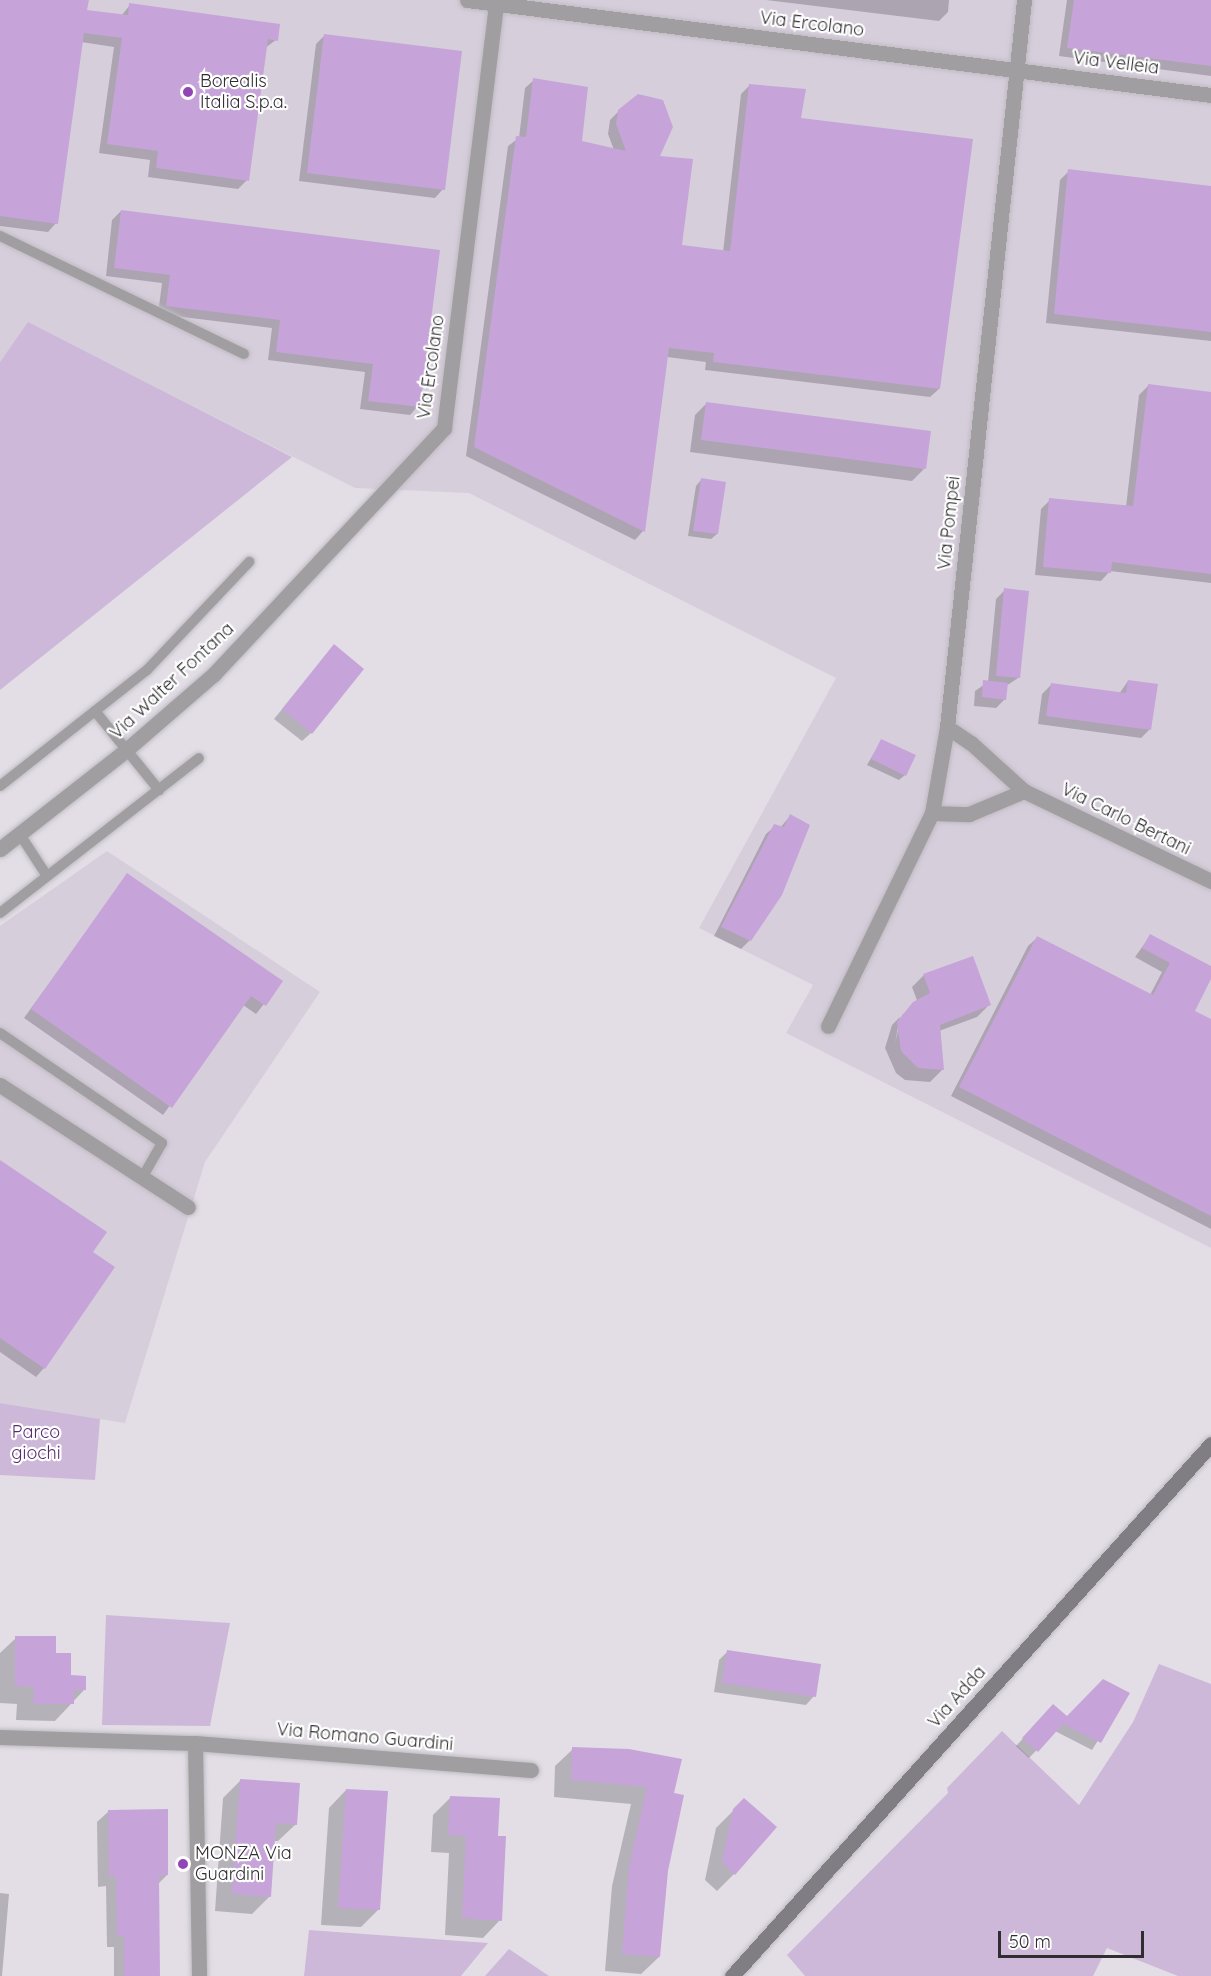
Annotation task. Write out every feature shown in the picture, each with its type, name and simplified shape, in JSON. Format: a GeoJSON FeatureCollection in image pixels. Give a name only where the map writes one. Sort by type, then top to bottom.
{"type":"FeatureCollection","features":[{"type":"Feature","properties":{"kind":"main road","name":"Via Adda"},"geometry":{"type":"LineString","coordinates":[[732,1976],[1211,1444]]}},
{"type":"Feature","properties":{"kind":"street","name":"Via Ercolano"},"geometry":{"type":"LineString","coordinates":[[467,0],[1017,70]]}},
{"type":"Feature","properties":{"kind":"street","name":"Via Pompei"},"geometry":{"type":"LineString","coordinates":[[828,1026],[932,813],[947,727],[1024,0]]}},
{"type":"Feature","properties":{"kind":"street","name":"Via Ercolano"},"geometry":{"type":"LineString","coordinates":[[378,497],[444,428],[496,4]]}},
{"type":"Feature","properties":{"kind":"street","name":"Via Velleia"},"geometry":{"type":"LineString","coordinates":[[1017,70],[1211,95]]}},
{"type":"Feature","properties":{"kind":"street","name":"Via Walter Fontana"},"geometry":{"type":"LineString","coordinates":[[0,849],[125,751],[214,674],[378,497]]}},
{"type":"Feature","properties":{"kind":"street","name":"Via Carlo Bertani"},"geometry":{"type":"LineString","coordinates":[[947,727],[971,743],[1024,791],[1211,881]]}},
{"type":"Feature","properties":{"kind":"street"},"geometry":{"type":"LineString","coordinates":[[932,813],[969,814],[1024,791]]}},
{"type":"Feature","properties":{"kind":"street"},"geometry":{"type":"LineString","coordinates":[[0,1085],[188,1207]]}},
{"type":"Feature","properties":{"kind":"street","name":"Via Romano Guardini"},"geometry":{"type":"LineString","coordinates":[[0,1737],[195,1743],[531,1770]]}},
{"type":"Feature","properties":{"kind":"street"},"geometry":{"type":"LineString","coordinates":[[195,1743],[199,1976]]}},
{"type":"Feature","properties":{"kind":"lane"},"geometry":{"type":"LineString","coordinates":[[0,236],[244,354]]}},
{"type":"Feature","properties":{"kind":"lane"},"geometry":{"type":"LineString","coordinates":[[0,786],[147,670],[249,562]]}},
{"type":"Feature","properties":{"kind":"lane"},"geometry":{"type":"LineString","coordinates":[[95,711],[125,751],[159,790]]}},
{"type":"Feature","properties":{"kind":"lane"},"geometry":{"type":"LineString","coordinates":[[0,913],[199,758]]}},
{"type":"Feature","properties":{"kind":"lane"},"geometry":{"type":"LineString","coordinates":[[20,833],[47,876]]}},
{"type":"Feature","properties":{"kind":"lane"},"geometry":{"type":"LineString","coordinates":[[0,1033],[162,1143],[142,1178]]}},
{"type":"Feature","properties":{"kind":"shaded area"},"geometry":{"type":"Polygon","coordinates":[[[0,0],[1211,0],[1211,1248],[786,1033],[813,985],[699,928],[836,678],[469,493],[355,488],[29,323],[0,362],[0,0]]]}},
{"type":"Feature","properties":{"kind":"shaded area"},"geometry":{"type":"Polygon","coordinates":[[[107,851],[320,992],[205,1162],[125,1423],[0,1403],[0,926],[107,851]]]}},
{"type":"Feature","properties":{"kind":"green space"},"geometry":{"type":"Polygon","coordinates":[[[28,322],[292,457],[0,690],[0,362],[28,322]]]}},
{"type":"Feature","properties":{"kind":"green space","name":"Parco giochi"},"geometry":{"type":"Polygon","coordinates":[[[0,1403],[100,1419],[95,1480],[0,1475],[0,1403]]]}},
{"type":"Feature","properties":{"kind":"green space"},"geometry":{"type":"Polygon","coordinates":[[[106,1615],[230,1623],[210,1726],[102,1725],[106,1615]]]}},
{"type":"Feature","properties":{"kind":"green space"},"geometry":{"type":"Polygon","coordinates":[[[1159,1664],[1211,1684],[1211,1976],[1178,1976],[1107,1948],[1093,1976],[805,1976],[787,1955],[948,1793],[947,1788],[1002,1731],[1079,1805],[1133,1722],[1159,1664]]]}},
{"type":"Feature","properties":{"kind":"green space"},"geometry":{"type":"Polygon","coordinates":[[[309,1930],[488,1943],[461,1976],[304,1976],[309,1930]]]}},
{"type":"Feature","properties":{"kind":"green space"},"geometry":{"type":"Polygon","coordinates":[[[509,1949],[549,1976],[485,1976],[509,1949]]]}},
{"type":"Feature","properties":{"kind":"building","name":"Borealis Italia S.p.a."},"geometry":{"type":"Polygon","coordinates":[[[0,0],[89,0],[87,10],[128,15],[129,3],[280,24],[278,41],[268,39],[249,181],[156,168],[158,151],[107,144],[122,38],[84,33],[58,224],[0,216],[0,0]]]}},
{"type":"Feature","properties":{"kind":"building"},"geometry":{"type":"Polygon","coordinates":[[[1074,0],[1211,0],[1211,66],[1067,48],[1074,0]]]}},
{"type":"Feature","properties":{"kind":"building"},"geometry":{"type":"Polygon","coordinates":[[[324,34],[462,51],[445,190],[307,173],[324,34]]]}},
{"type":"Feature","properties":{"kind":"building"},"geometry":{"type":"Polygon","coordinates":[[[533,78],[588,87],[582,141],[626,151],[616,124],[618,110],[638,94],[663,100],[673,127],[660,156],[693,159],[682,245],[730,251],[749,84],[806,89],[801,118],[973,139],[940,389],[713,362],[714,353],[669,348],[645,532],[474,447],[516,136],[526,137],[533,78]]]}},
{"type":"Feature","properties":{"kind":"building"},"geometry":{"type":"Polygon","coordinates":[[[1068,169],[1211,186],[1211,332],[1054,314],[1068,169]]]}},
{"type":"Feature","properties":{"kind":"building"},"geometry":{"type":"Polygon","coordinates":[[[121,210],[440,250],[420,407],[368,401],[373,364],[276,352],[280,320],[166,306],[170,275],[114,268],[121,210]]]}},
{"type":"Feature","properties":{"kind":"building"},"geometry":{"type":"Polygon","coordinates":[[[1148,384],[1211,392],[1211,574],[1112,562],[1111,573],[1043,567],[1049,498],[1133,506],[1148,384]]]}},
{"type":"Feature","properties":{"kind":"building"},"geometry":{"type":"Polygon","coordinates":[[[706,402],[931,431],[926,469],[701,440],[706,402]]]}},
{"type":"Feature","properties":{"kind":"building"},"geometry":{"type":"Polygon","coordinates":[[[701,478],[726,482],[718,534],[693,531],[701,478]]]}},
{"type":"Feature","properties":{"kind":"building"},"geometry":{"type":"Polygon","coordinates":[[[1004,588],[1029,591],[1020,678],[996,676],[1004,588]]]}},
{"type":"Feature","properties":{"kind":"building"},"geometry":{"type":"Polygon","coordinates":[[[334,644],[364,669],[312,734],[282,709],[334,644]]]}},
{"type":"Feature","properties":{"kind":"building"},"geometry":{"type":"Polygon","coordinates":[[[983,680],[1008,683],[1006,700],[982,697],[983,680]]]}},
{"type":"Feature","properties":{"kind":"building"},"geometry":{"type":"Polygon","coordinates":[[[1128,680],[1158,684],[1151,730],[1046,716],[1051,683],[1126,693],[1128,680]]]}},
{"type":"Feature","properties":{"kind":"building"},"geometry":{"type":"Polygon","coordinates":[[[881,739],[916,755],[906,776],[871,759],[881,739]]]}},
{"type":"Feature","properties":{"kind":"building"},"geometry":{"type":"Polygon","coordinates":[[[790,814],[810,825],[782,895],[751,941],[721,927],[774,824],[784,827],[790,814]]]}},
{"type":"Feature","properties":{"kind":"building"},"geometry":{"type":"Polygon","coordinates":[[[127,873],[283,981],[266,1006],[251,996],[172,1108],[31,1009],[127,873]]]}},
{"type":"Feature","properties":{"kind":"building"},"geometry":{"type":"Polygon","coordinates":[[[1150,934],[1211,966],[1211,979],[1195,1011],[1211,1019],[1211,1216],[959,1087],[1037,936],[1153,995],[1170,963],[1142,948],[1150,934]]]}},
{"type":"Feature","properties":{"kind":"building"},"geometry":{"type":"Polygon","coordinates":[[[973,956],[991,1005],[940,1025],[944,1070],[918,1068],[901,1051],[897,1022],[913,1002],[930,993],[923,974],[973,956]]]}},
{"type":"Feature","properties":{"kind":"building"},"geometry":{"type":"Polygon","coordinates":[[[0,1160],[107,1232],[93,1252],[115,1267],[45,1369],[0,1338],[0,1160]]]}},
{"type":"Feature","properties":{"kind":"building"},"geometry":{"type":"Polygon","coordinates":[[[15,1636],[56,1636],[56,1653],[71,1653],[71,1675],[86,1676],[86,1690],[74,1690],[74,1704],[33,1704],[34,1687],[15,1686],[15,1636]]]}},
{"type":"Feature","properties":{"kind":"building"},"geometry":{"type":"Polygon","coordinates":[[[727,1650],[821,1664],[816,1697],[722,1683],[727,1650]]]}},
{"type":"Feature","properties":{"kind":"building"},"geometry":{"type":"Polygon","coordinates":[[[1103,1679],[1130,1693],[1101,1743],[1063,1724],[1038,1752],[1022,1738],[1053,1704],[1067,1716],[1103,1679]]]}},
{"type":"Feature","properties":{"kind":"building"},"geometry":{"type":"Polygon","coordinates":[[[572,1747],[629,1749],[682,1759],[674,1793],[684,1795],[668,1871],[660,1957],[622,1954],[629,1867],[647,1787],[571,1780],[572,1747]]]}},
{"type":"Feature","properties":{"kind":"building"},"geometry":{"type":"Polygon","coordinates":[[[240,1779],[300,1783],[297,1825],[276,1823],[271,1897],[232,1894],[240,1779]]]}},
{"type":"Feature","properties":{"kind":"building"},"geometry":{"type":"Polygon","coordinates":[[[346,1789],[388,1791],[380,1910],[338,1908],[346,1789]]]}},
{"type":"Feature","properties":{"kind":"building"},"geometry":{"type":"Polygon","coordinates":[[[450,1796],[500,1798],[498,1836],[506,1836],[502,1921],[462,1918],[466,1836],[448,1835],[450,1796]]]}},
{"type":"Feature","properties":{"kind":"building"},"geometry":{"type":"Polygon","coordinates":[[[744,1798],[777,1827],[735,1875],[722,1862],[733,1809],[744,1798]]]}},
{"type":"Feature","properties":{"kind":"building"},"geometry":{"type":"Polygon","coordinates":[[[168,1809],[168,1875],[159,1876],[160,1976],[124,1976],[124,1936],[117,1936],[116,1876],[109,1876],[108,1810],[168,1809]]]}},
{"type":"Feature","properties":{"kind":"place","name":"Borealis Italia S.p.a."},"geometry":{"type":"Point","coordinates":[188,92]}},
{"type":"Feature","properties":{"kind":"place","name":"MONZA Via Guardini"},"geometry":{"type":"Point","coordinates":[183,1864]}}]}
